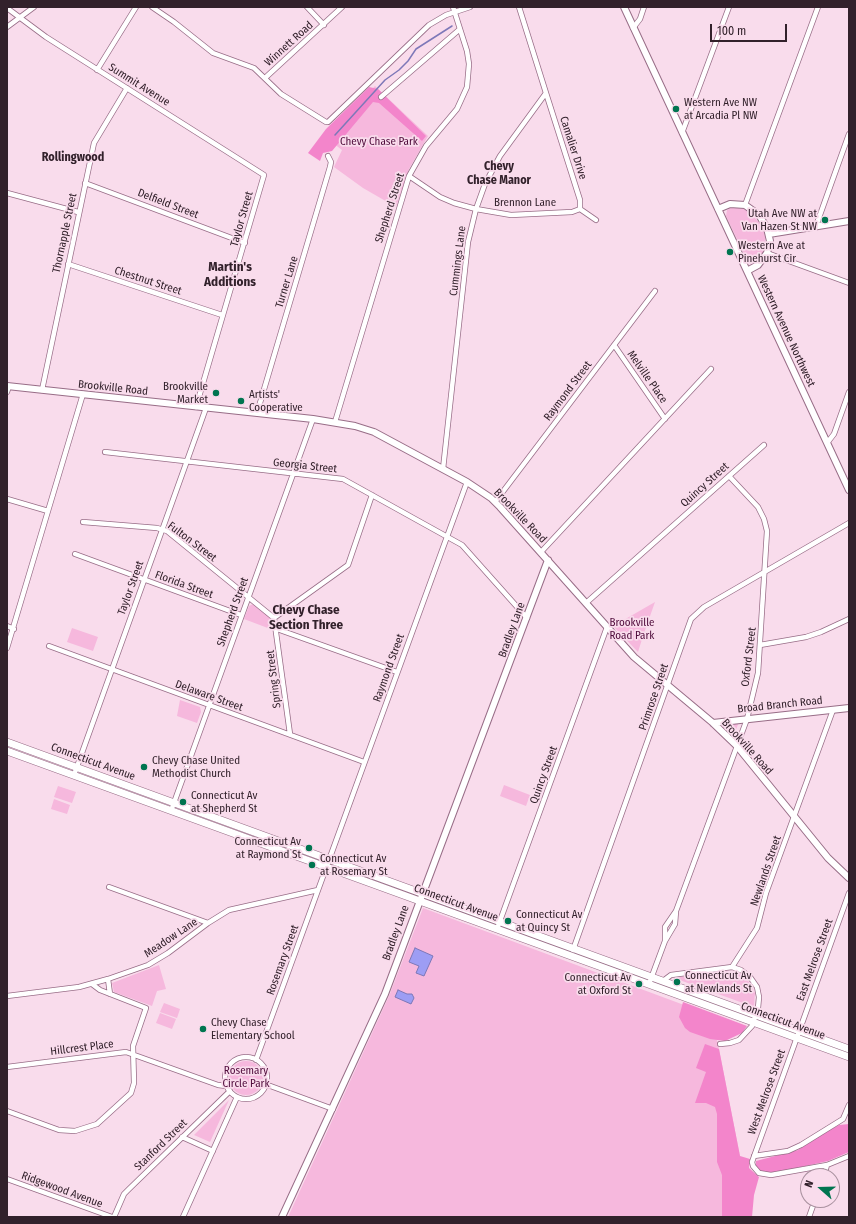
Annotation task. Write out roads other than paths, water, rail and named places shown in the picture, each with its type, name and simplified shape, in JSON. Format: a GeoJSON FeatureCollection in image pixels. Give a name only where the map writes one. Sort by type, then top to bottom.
{"type":"FeatureCollection","features":[{"type":"Feature","properties":{"kind":"main road","name":"Western Avenue Northwest"},"geometry":{"type":"LineString","coordinates":[[624,7],[849,490]]}},
{"type":"Feature","properties":{"kind":"main road"},"geometry":{"type":"LineString","coordinates":[[718,209],[730,204],[745,205],[760,217],[769,234],[770,243],[767,253],[758,265],[747,271]]}},
{"type":"Feature","properties":{"kind":"main road"},"geometry":{"type":"LineString","coordinates":[[769,234],[849,221]]}},
{"type":"Feature","properties":{"kind":"main road","name":"Brookville Road"},"geometry":{"type":"LineString","coordinates":[[8,388],[83,394],[313,419],[355,426],[374,432],[466,482],[495,502],[639,661],[713,723],[737,746],[828,858],[849,878]]}},
{"type":"Feature","properties":{"kind":"main road","name":"Bradley Lane"},"geometry":{"type":"LineString","coordinates":[[282,1217],[385,994],[548,560]]}},
{"type":"Feature","properties":{"kind":"main road","name":"Broad Branch Road"},"geometry":{"type":"LineString","coordinates":[[713,723],[747,718],[849,708]]}},
{"type":"Feature","properties":{"kind":"main road","name":"Connecticut Avenue"},"geometry":{"type":"LineString","coordinates":[[7,742],[174,803],[419,901],[497,929],[572,952]]}},
{"type":"Feature","properties":{"kind":"main road","name":"Connecticut Avenue"},"geometry":{"type":"LineString","coordinates":[[7,751],[171,810],[327,863],[422,893],[500,922],[572,952],[798,1034],[849,1057]]}},
{"type":"Feature","properties":{"kind":"main road","name":"Connecticut Avenue"},"geometry":{"type":"LineString","coordinates":[[650,981],[663,981],[755,1018]]}},
{"type":"Feature","properties":{"kind":"main road","name":"Connecticut Avenue"},"geometry":{"type":"LineString","coordinates":[[798,1034],[849,1049]]}},
{"type":"Feature","properties":{"kind":"street"},"geometry":{"type":"LineString","coordinates":[[7,27],[20,19],[34,7]]}},
{"type":"Feature","properties":{"kind":"street"},"geometry":{"type":"LineString","coordinates":[[98,70],[136,7]]}},
{"type":"Feature","properties":{"kind":"street"},"geometry":{"type":"LineString","coordinates":[[152,7],[185,30],[213,53],[254,68],[290,100],[326,122],[328,122],[418,34],[454,9],[470,7]]}},
{"type":"Feature","properties":{"kind":"street"},"geometry":{"type":"LineString","coordinates":[[307,7],[324,25]]}},
{"type":"Feature","properties":{"kind":"street","name":"Winnett Road"},"geometry":{"type":"LineString","coordinates":[[265,78],[342,7]]}},
{"type":"Feature","properties":{"kind":"street"},"geometry":{"type":"LineString","coordinates":[[519,7],[546,93]]}},
{"type":"Feature","properties":{"kind":"street"},"geometry":{"type":"LineString","coordinates":[[633,28],[640,19],[644,7]]}},
{"type":"Feature","properties":{"kind":"street"},"geometry":{"type":"LineString","coordinates":[[682,133],[729,7]]}},
{"type":"Feature","properties":{"kind":"street"},"geometry":{"type":"LineString","coordinates":[[745,205],[818,7]]}},
{"type":"Feature","properties":{"kind":"street","name":"Summit Avenue"},"geometry":{"type":"LineString","coordinates":[[7,8],[20,19],[98,70],[264,175]]}},
{"type":"Feature","properties":{"kind":"street","name":"Shepherd Street"},"geometry":{"type":"LineString","coordinates":[[335,422],[409,176],[422,152],[457,109],[464,95],[469,78],[469,64],[454,9]]}},
{"type":"Feature","properties":{"kind":"street"},"geometry":{"type":"LineString","coordinates":[[381,97],[460,30]]}},
{"type":"Feature","properties":{"kind":"street","name":"Thornapple Street"},"geometry":{"type":"LineString","coordinates":[[42,390],[78,212],[94,143],[127,88]]}},
{"type":"Feature","properties":{"kind":"street","name":"Camalier Drive"},"geometry":{"type":"LineString","coordinates":[[546,93],[580,200],[580,209]]}},
{"type":"Feature","properties":{"kind":"street","name":"Cummings Lane"},"geometry":{"type":"LineString","coordinates":[[443,469],[468,242],[476,209],[485,184],[500,156],[546,93]]}},
{"type":"Feature","properties":{"kind":"street"},"geometry":{"type":"LineString","coordinates":[[816,226],[849,134]]}},
{"type":"Feature","properties":{"kind":"street","name":"Turner Lane"},"geometry":{"type":"LineString","coordinates":[[256,413],[330,167],[331,162],[328,156]]}},
{"type":"Feature","properties":{"kind":"street","name":"Taylor Street"},"geometry":{"type":"LineString","coordinates":[[196,407],[264,175]]}},
{"type":"Feature","properties":{"kind":"street","name":"Brennon Lane"},"geometry":{"type":"LineString","coordinates":[[409,176],[440,197],[454,203],[476,209],[511,214],[572,212],[580,209]]}},
{"type":"Feature","properties":{"kind":"street","name":"Delfield Street"},"geometry":{"type":"LineString","coordinates":[[85,183],[245,243]]}},
{"type":"Feature","properties":{"kind":"street"},"geometry":{"type":"LineString","coordinates":[[7,193],[78,212]]}},
{"type":"Feature","properties":{"kind":"street"},"geometry":{"type":"LineString","coordinates":[[580,209],[596,220]]}},
{"type":"Feature","properties":{"kind":"street"},"geometry":{"type":"LineString","coordinates":[[767,253],[849,283]]}},
{"type":"Feature","properties":{"kind":"street","name":"Chestnut Street"},"geometry":{"type":"LineString","coordinates":[[68,264],[222,315]]}},
{"type":"Feature","properties":{"kind":"street","name":"Raymond Street"},"geometry":{"type":"LineString","coordinates":[[495,502],[655,291]]}},
{"type":"Feature","properties":{"kind":"street","name":"Melville Place"},"geometry":{"type":"LineString","coordinates":[[614,345],[665,419]]}},
{"type":"Feature","properties":{"kind":"street"},"geometry":{"type":"LineString","coordinates":[[541,552],[711,369]]}},
{"type":"Feature","properties":{"kind":"street"},"geometry":{"type":"LineString","coordinates":[[827,443],[834,434],[849,392]]}},
{"type":"Feature","properties":{"kind":"street"},"geometry":{"type":"LineString","coordinates":[[7,648],[14,629],[83,394]]}},
{"type":"Feature","properties":{"kind":"street","name":"Taylor Street"},"geometry":{"type":"LineString","coordinates":[[74,775],[110,670],[206,408]]}},
{"type":"Feature","properties":{"kind":"street","name":"Shepherd Street"},"geometry":{"type":"LineString","coordinates":[[171,810],[313,419]]}},
{"type":"Feature","properties":{"kind":"street","name":"Quincy Street"},"geometry":{"type":"LineString","coordinates":[[586,603],[764,445]]}},
{"type":"Feature","properties":{"kind":"street","name":"Georgia Street"},"geometry":{"type":"LineString","coordinates":[[105,452],[343,479],[467,549],[527,618]]}},
{"type":"Feature","properties":{"kind":"street","name":"Oxford Street"},"geometry":{"type":"LineString","coordinates":[[665,940],[665,927],[676,911],[747,718],[758,673],[767,531],[764,519],[758,508],[729,476]]}},
{"type":"Feature","properties":{"kind":"street","name":"Raymond Street"},"geometry":{"type":"LineString","coordinates":[[327,863],[466,482]]}},
{"type":"Feature","properties":{"kind":"street"},"geometry":{"type":"LineString","coordinates":[[274,618],[348,565],[372,496]]}},
{"type":"Feature","properties":{"kind":"street"},"geometry":{"type":"LineString","coordinates":[[7,499],[48,511]]}},
{"type":"Feature","properties":{"kind":"street","name":"Fulton Street"},"geometry":{"type":"LineString","coordinates":[[83,522],[162,529],[167,531],[274,618]]}},
{"type":"Feature","properties":{"kind":"street","name":"Primrose Street"},"geometry":{"type":"LineString","coordinates":[[572,952],[668,686],[688,625],[695,614],[704,607],[849,523]]}},
{"type":"Feature","properties":{"kind":"street","name":"Florida Street"},"geometry":{"type":"LineString","coordinates":[[75,554],[241,615]]}},
{"type":"Feature","properties":{"kind":"street","name":"Spring Street"},"geometry":{"type":"LineString","coordinates":[[274,618],[277,629],[290,734]]}},
{"type":"Feature","properties":{"kind":"street"},"geometry":{"type":"LineString","coordinates":[[760,645],[806,637],[832,628],[849,619]]}},
{"type":"Feature","properties":{"kind":"street"},"geometry":{"type":"LineString","coordinates":[[7,626],[14,629]]}},
{"type":"Feature","properties":{"kind":"street","name":"Quincy Street"},"geometry":{"type":"LineString","coordinates":[[497,929],[607,626]]}},
{"type":"Feature","properties":{"kind":"street"},"geometry":{"type":"LineString","coordinates":[[277,629],[397,672]]}},
{"type":"Feature","properties":{"kind":"street","name":"Delaware Street"},"geometry":{"type":"LineString","coordinates":[[48,646],[364,762]]}},
{"type":"Feature","properties":{"kind":"street","name":"Newlands Street"},"geometry":{"type":"LineString","coordinates":[[732,967],[757,928],[766,893],[833,710]]}},
{"type":"Feature","properties":{"kind":"street","name":"Rosemary Street"},"geometry":{"type":"LineString","coordinates":[[256,1060],[327,863]]}},
{"type":"Feature","properties":{"kind":"street"},"geometry":{"type":"LineString","coordinates":[[109,887],[208,923]]}},
{"type":"Feature","properties":{"kind":"street","name":"Meadow Lane"},"geometry":{"type":"LineString","coordinates":[[7,996],[92,984],[108,979],[148,965],[168,953],[221,914],[235,908],[318,890]]}},
{"type":"Feature","properties":{"kind":"street","name":"East Melrose Street"},"geometry":{"type":"LineString","coordinates":[[798,1034],[849,893]]}},
{"type":"Feature","properties":{"kind":"street","name":"Oxford Street"},"geometry":{"type":"LineString","coordinates":[[650,981],[665,940],[675,924],[676,911]]}},
{"type":"Feature","properties":{"kind":"street"},"geometry":{"type":"LineString","coordinates":[[663,981],[671,975],[732,967],[745,973],[756,987],[759,1002],[755,1018],[747,1033],[739,1040],[720,1044]]}},
{"type":"Feature","properties":{"kind":"street"},"geometry":{"type":"LineString","coordinates":[[108,979],[110,994]]}},
{"type":"Feature","properties":{"kind":"street"},"geometry":{"type":"LineString","coordinates":[[7,1110],[59,1130],[75,1131],[90,1127],[102,1120],[132,1090],[134,1083],[132,1054],[133,1046],[146,1008],[100,990],[92,984]]}},
{"type":"Feature","properties":{"kind":"street","name":"West Melrose Street"},"geometry":{"type":"LineString","coordinates":[[754,1156],[798,1034]]}},
{"type":"Feature","properties":{"kind":"street","name":"Hillcrest Place"},"geometry":{"type":"LineString","coordinates":[[7,1067],[126,1052],[218,1085],[226,1086]]}},
{"type":"Feature","properties":{"kind":"street"},"geometry":{"type":"LineString","coordinates":[[244,1057],[256,1060],[265,1070],[265,1084],[257,1095],[244,1098],[237,1097],[226,1086],[225,1073],[232,1062],[244,1057]]}},
{"type":"Feature","properties":{"kind":"street"},"geometry":{"type":"LineString","coordinates":[[265,1084],[333,1109]]}},
{"type":"Feature","properties":{"kind":"street","name":"Stanford Street"},"geometry":{"type":"LineString","coordinates":[[113,1217],[124,1194],[230,1091]]}},
{"type":"Feature","properties":{"kind":"street"},"geometry":{"type":"LineString","coordinates":[[183,1217],[237,1097]]}},
{"type":"Feature","properties":{"kind":"street"},"geometry":{"type":"LineString","coordinates":[[849,1105],[847,1117],[795,1148],[754,1156],[753,1166],[762,1175],[771,1175],[827,1165],[849,1156]]}},
{"type":"Feature","properties":{"kind":"street"},"geometry":{"type":"LineString","coordinates":[[182,1137],[213,1151]]}},
{"type":"Feature","properties":{"kind":"street","name":"Ridgewood Avenue"},"geometry":{"type":"LineString","coordinates":[[7,1179],[113,1217]]}},
{"type":"Feature","properties":{"kind":"water"},"geometry":{"type":"Polygon","coordinates":[[[415,948],[433,956],[424,976],[416,973],[419,966],[409,962],[415,948]]]}},
{"type":"Feature","properties":{"kind":"water"},"geometry":{"type":"Polygon","coordinates":[[[398,990],[407,994],[412,994],[414,998],[411,1004],[395,997],[398,990]]]}},
{"type":"Feature","properties":{"kind":"waterway"},"geometry":{"type":"LineString","coordinates":[[335,135],[385,80],[399,70],[408,61],[416,49],[452,26]]}},
{"type":"Feature","properties":{"kind":"place","name":"Western Ave NW at Arcadia Pl NW"},"geometry":{"type":"Point","coordinates":[676,109]}},
{"type":"Feature","properties":{"kind":"place","name":"Utah Ave NW at Van Hazen St NW"},"geometry":{"type":"Point","coordinates":[825,220]}},
{"type":"Feature","properties":{"kind":"place","name":"Western Ave at Pinehurst Cir"},"geometry":{"type":"Point","coordinates":[730,252]}},
{"type":"Feature","properties":{"kind":"place","name":"Brookville Market"},"geometry":{"type":"Point","coordinates":[216,393]}},
{"type":"Feature","properties":{"kind":"place","name":"Artists' Cooperative"},"geometry":{"type":"Point","coordinates":[241,401]}},
{"type":"Feature","properties":{"kind":"place","name":"Chevy Chase United Methodist Church"},"geometry":{"type":"Point","coordinates":[144,767]}},
{"type":"Feature","properties":{"kind":"place","name":"Connecticut Av at Shepherd St"},"geometry":{"type":"Point","coordinates":[183,802]}},
{"type":"Feature","properties":{"kind":"place","name":"Connecticut Av at Raymond St"},"geometry":{"type":"Point","coordinates":[309,848]}},
{"type":"Feature","properties":{"kind":"place","name":"Connecticut Av at Rosemary St"},"geometry":{"type":"Point","coordinates":[312,865]}},
{"type":"Feature","properties":{"kind":"place","name":"Connecticut Av at Quincy St"},"geometry":{"type":"Point","coordinates":[508,921]}},
{"type":"Feature","properties":{"kind":"place","name":"Connecticut Av at Newlands St"},"geometry":{"type":"Point","coordinates":[677,982]}},
{"type":"Feature","properties":{"kind":"place","name":"Connecticut Av at Oxford St"},"geometry":{"type":"Point","coordinates":[639,984]}},
{"type":"Feature","properties":{"kind":"place","name":"Chevy Chase Elementary School"},"geometry":{"type":"Point","coordinates":[203,1029]}},
{"type":"Feature","properties":{"kind":"district","name":"Rollingwood"},"geometry":{"type":"Point","coordinates":[73,158]}},
{"type":"Feature","properties":{"kind":"district","name":"Chevy Chase Manor"},"geometry":{"type":"Point","coordinates":[499,174]}},
{"type":"Feature","properties":{"kind":"district","name":"Martin's Additions"},"geometry":{"type":"Point","coordinates":[230,274]}},
{"type":"Feature","properties":{"kind":"district","name":"Chevy Chase Section Three"},"geometry":{"type":"Point","coordinates":[306,618]}},
{"type":"Feature","properties":{"kind":"park label","name":"Chevy Chase Park"},"geometry":{"type":"Point","coordinates":[379,142]}},
{"type":"Feature","properties":{"kind":"park label","name":"Brookville Road Park"},"geometry":{"type":"Point","coordinates":[632,629]}},
{"type":"Feature","properties":{"kind":"park label","name":"Rosemary Circle Park"},"geometry":{"type":"Point","coordinates":[246,1077]}}]}
